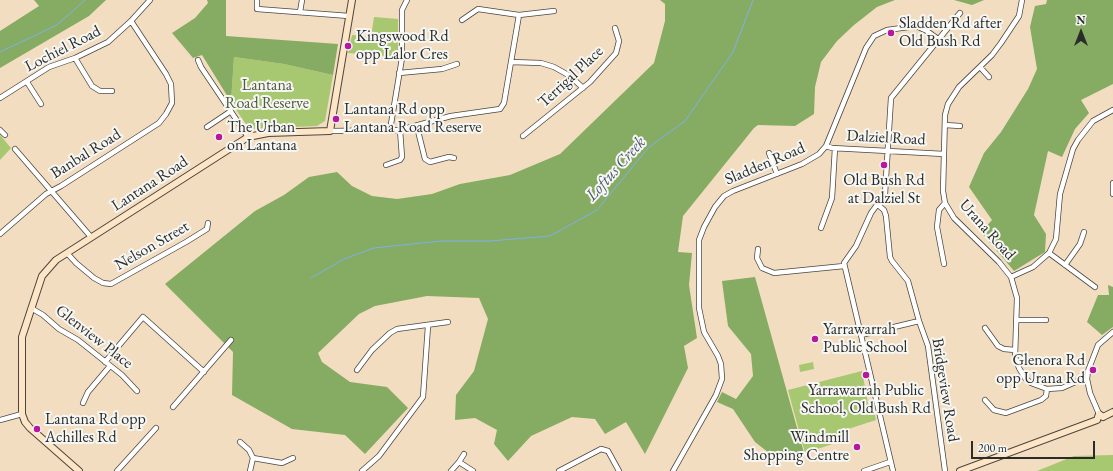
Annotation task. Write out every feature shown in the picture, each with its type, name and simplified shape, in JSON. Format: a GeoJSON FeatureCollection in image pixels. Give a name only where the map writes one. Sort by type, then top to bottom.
{"type":"FeatureCollection","features":[{"type":"Feature","properties":{"kind":"street","name":"Lochiel Road"},"geometry":{"type":"LineString","coordinates":[[0,98],[49,67],[75,58],[108,42],[131,21],[150,0]]}},
{"type":"Feature","properties":{"kind":"street"},"geometry":{"type":"LineString","coordinates":[[257,0],[257,8],[349,16]]}},
{"type":"Feature","properties":{"kind":"street"},"geometry":{"type":"LineString","coordinates":[[300,12],[302,0]]}},
{"type":"Feature","properties":{"kind":"street"},"geometry":{"type":"LineString","coordinates":[[330,131],[352,0]]}},
{"type":"Feature","properties":{"kind":"street"},"geometry":{"type":"LineString","coordinates":[[390,130],[402,51],[402,10],[407,0]]}},
{"type":"Feature","properties":{"kind":"street","name":"Urana Road"},"geometry":{"type":"LineString","coordinates":[[1022,0],[1018,16],[1014,24],[992,55],[952,94],[946,109],[942,185],[946,203],[954,218],[999,262],[1011,277],[1017,298],[1016,363],[1025,378],[1038,386],[1047,389]]}},
{"type":"Feature","properties":{"kind":"street"},"geometry":{"type":"LineString","coordinates":[[462,20],[478,9],[519,15],[554,11]]}},
{"type":"Feature","properties":{"kind":"street"},"geometry":{"type":"LineString","coordinates":[[893,471],[844,261],[856,246],[872,213],[885,194],[887,188],[891,98],[960,13]]}},
{"type":"Feature","properties":{"kind":"street"},"geometry":{"type":"LineString","coordinates":[[519,15],[511,62],[541,63],[554,67],[570,76],[583,88]]}},
{"type":"Feature","properties":{"kind":"street","name":"Banbal Road"},"geometry":{"type":"LineString","coordinates":[[0,234],[43,196],[159,123],[169,109],[172,89],[166,74],[131,21]]}},
{"type":"Feature","properties":{"kind":"street","name":"Sladden Road"},"geometry":{"type":"LineString","coordinates":[[673,471],[716,395],[722,379],[718,356],[704,332],[699,316],[698,255],[700,235],[715,207],[724,196],[814,159],[826,146],[866,48],[874,36],[887,30],[916,26],[927,31],[938,39]]}},
{"type":"Feature","properties":{"kind":"street","name":"Terrigal Place"},"geometry":{"type":"LineString","coordinates":[[523,136],[583,88],[616,53],[619,41],[615,28]]}},
{"type":"Feature","properties":{"kind":"street"},"geometry":{"type":"LineString","coordinates":[[75,58],[92,86],[100,91],[112,91]]}},
{"type":"Feature","properties":{"kind":"street"},"geometry":{"type":"LineString","coordinates":[[198,60],[201,67],[248,137]]}},
{"type":"Feature","properties":{"kind":"street","name":"Lantana Road"},"geometry":{"type":"LineString","coordinates":[[22,414],[22,337],[44,272],[51,264],[248,137],[268,133],[400,130],[417,127],[451,116],[502,108],[511,62]]}},
{"type":"Feature","properties":{"kind":"street"},"geometry":{"type":"LineString","coordinates":[[399,73],[442,69],[457,64]]}},
{"type":"Feature","properties":{"kind":"street"},"geometry":{"type":"LineString","coordinates":[[980,67],[989,77]]}},
{"type":"Feature","properties":{"kind":"street"},"geometry":{"type":"LineString","coordinates":[[27,82],[42,104]]}},
{"type":"Feature","properties":{"kind":"street"},"geometry":{"type":"LineString","coordinates":[[1011,277],[1033,267],[1049,253],[1056,239],[1060,194],[1073,149],[1093,121],[1113,110]]}},
{"type":"Feature","properties":{"kind":"street"},"geometry":{"type":"LineString","coordinates":[[207,127],[231,111]]}},
{"type":"Feature","properties":{"kind":"street"},"geometry":{"type":"LineString","coordinates":[[945,125],[960,126]]}},
{"type":"Feature","properties":{"kind":"street"},"geometry":{"type":"LineString","coordinates":[[417,127],[425,160],[430,162],[448,157],[454,158]]}},
{"type":"Feature","properties":{"kind":"street"},"geometry":{"type":"LineString","coordinates":[[0,130],[5,135]]}},
{"type":"Feature","properties":{"kind":"street"},"geometry":{"type":"LineString","coordinates":[[386,165],[401,159],[400,130]]}},
{"type":"Feature","properties":{"kind":"street","name":"Dalziel Road"},"geometry":{"type":"LineString","coordinates":[[826,146],[834,148],[944,154]]}},
{"type":"Feature","properties":{"kind":"street"},"geometry":{"type":"LineString","coordinates":[[821,228],[832,198],[834,148]]}},
{"type":"Feature","properties":{"kind":"street"},"geometry":{"type":"LineString","coordinates":[[15,149],[91,237]]}},
{"type":"Feature","properties":{"kind":"street"},"geometry":{"type":"LineString","coordinates":[[769,153],[777,174]]}},
{"type":"Feature","properties":{"kind":"street"},"geometry":{"type":"LineString","coordinates":[[1113,183],[1113,194]]}},
{"type":"Feature","properties":{"kind":"street"},"geometry":{"type":"LineString","coordinates":[[944,264],[937,227],[939,210],[946,203]]}},
{"type":"Feature","properties":{"kind":"street","name":"Bridgeview Road"},"geometry":{"type":"LineString","coordinates":[[878,205],[884,210],[886,216],[890,257],[908,281],[929,353],[945,471]]}},
{"type":"Feature","properties":{"kind":"street","name":"Nelson Street"},"geometry":{"type":"LineString","coordinates":[[67,253],[76,263],[94,278],[102,283],[111,284],[186,242],[207,228],[208,223]]}},
{"type":"Feature","properties":{"kind":"street"},"geometry":{"type":"LineString","coordinates":[[1065,265],[1080,244],[1084,232]]}},
{"type":"Feature","properties":{"kind":"street"},"geometry":{"type":"LineString","coordinates":[[758,249],[757,258],[762,268],[774,273],[844,266]]}},
{"type":"Feature","properties":{"kind":"street"},"geometry":{"type":"LineString","coordinates":[[1049,253],[1095,287]]}},
{"type":"Feature","properties":{"kind":"street","name":"Glenview Place"},"geometry":{"type":"LineString","coordinates":[[31,308],[43,314],[59,329],[78,340],[110,366],[137,391]]}},
{"type":"Feature","properties":{"kind":"street"},"geometry":{"type":"LineString","coordinates":[[105,362],[143,317],[204,372]]}},
{"type":"Feature","properties":{"kind":"street"},"geometry":{"type":"LineString","coordinates":[[1017,320],[1046,320]]}},
{"type":"Feature","properties":{"kind":"street"},"geometry":{"type":"LineString","coordinates":[[861,335],[919,321]]}},
{"type":"Feature","properties":{"kind":"street"},"geometry":{"type":"LineString","coordinates":[[357,370],[372,350],[390,333],[397,329],[428,326],[448,322]]}},
{"type":"Feature","properties":{"kind":"street"},"geometry":{"type":"LineString","coordinates":[[362,471],[379,456],[424,397],[428,326]]}},
{"type":"Feature","properties":{"kind":"street"},"geometry":{"type":"LineString","coordinates":[[985,328],[998,346],[1004,349],[1015,350]]}},
{"type":"Feature","properties":{"kind":"street"},"geometry":{"type":"LineString","coordinates":[[1100,417],[1090,393],[1087,379],[1095,351],[1102,341],[1113,332]]}},
{"type":"Feature","properties":{"kind":"street"},"geometry":{"type":"LineString","coordinates":[[173,407],[231,340]]}},
{"type":"Feature","properties":{"kind":"street"},"geometry":{"type":"LineString","coordinates":[[83,403],[88,392],[110,366]]}},
{"type":"Feature","properties":{"kind":"street"},"geometry":{"type":"LineString","coordinates":[[985,400],[994,410],[1006,413],[1041,400],[1046,396],[1047,389],[1062,388],[1087,379]]}},
{"type":"Feature","properties":{"kind":"street"},"geometry":{"type":"LineString","coordinates":[[960,471],[1113,412]]}},
{"type":"Feature","properties":{"kind":"street"},"geometry":{"type":"LineString","coordinates":[[0,420],[22,414],[25,422],[30,428],[79,471]]}},
{"type":"Feature","properties":{"kind":"street"},"geometry":{"type":"LineString","coordinates":[[117,471],[156,428]]}},
{"type":"Feature","properties":{"kind":"street"},"geometry":{"type":"LineString","coordinates":[[240,442],[249,450],[253,458],[250,471]]}},
{"type":"Feature","properties":{"kind":"street"},"geometry":{"type":"LineString","coordinates":[[559,471],[601,449],[608,451],[619,471]]}},
{"type":"Feature","properties":{"kind":"street"},"geometry":{"type":"LineString","coordinates":[[451,471],[464,454]]}},
{"type":"Feature","properties":{"kind":"street"},"geometry":{"type":"LineString","coordinates":[[253,458],[282,463],[293,458]]}},
{"type":"Feature","properties":{"kind":"street"},"geometry":{"type":"LineString","coordinates":[[459,462],[472,471]]}},
{"type":"Feature","properties":{"kind":"street"},"geometry":{"type":"LineString","coordinates":[[864,471],[890,462]]}},
{"type":"Feature","properties":{"kind":"green space"},"geometry":{"type":"Polygon","coordinates":[[[34,0],[106,0],[89,16],[0,68],[0,31],[39,6],[34,0]]]}},
{"type":"Feature","properties":{"kind":"green space"},"geometry":{"type":"Polygon","coordinates":[[[207,0],[226,0],[226,36],[338,44],[333,75],[284,64],[234,57],[231,102],[202,55],[193,58],[172,33],[195,18],[208,3],[207,0]]]}},
{"type":"Feature","properties":{"kind":"green space"},"geometry":{"type":"Polygon","coordinates":[[[660,0],[895,0],[877,7],[854,25],[837,41],[821,62],[815,87],[814,114],[795,126],[758,125],[754,128],[683,216],[678,252],[692,253],[689,285],[697,338],[684,346],[688,368],[645,454],[626,422],[605,434],[595,419],[572,417],[531,436],[508,461],[494,444],[497,430],[475,418],[455,420],[456,395],[474,371],[488,319],[479,298],[427,296],[375,306],[359,314],[318,353],[322,362],[350,382],[387,387],[408,408],[365,454],[345,435],[292,429],[232,395],[233,352],[165,284],[255,211],[284,195],[309,177],[337,172],[352,186],[372,196],[397,199],[432,194],[460,184],[510,175],[560,154],[654,63],[665,21],[665,4],[660,0]]]}},
{"type":"Feature","properties":{"kind":"green space"},"geometry":{"type":"Polygon","coordinates":[[[954,0],[984,0],[972,5],[954,0]]]}},
{"type":"Feature","properties":{"kind":"green space"},"geometry":{"type":"Polygon","coordinates":[[[1047,0],[1113,0],[1113,84],[1081,100],[1089,113],[1075,129],[1062,157],[1048,151],[1034,215],[1046,234],[1045,252],[1014,271],[981,232],[992,220],[969,187],[984,153],[1001,132],[1028,89],[1037,69],[1030,27],[1035,6],[1046,4],[1047,0]]]}},
{"type":"Feature","properties":{"kind":"green space"},"geometry":{"type":"Polygon","coordinates":[[[374,17],[398,19],[398,57],[348,53],[352,35],[371,37],[374,17]]]}},
{"type":"Feature","properties":{"kind":"green space","name":"Lantana Road Reserve"},"geometry":{"type":"Polygon","coordinates":[[[234,57],[284,64],[333,75],[325,121],[317,126],[249,129],[231,102],[234,57]]]}},
{"type":"Feature","properties":{"kind":"green space"},"geometry":{"type":"Polygon","coordinates":[[[0,135],[11,148],[0,160],[0,135]]]}},
{"type":"Feature","properties":{"kind":"green space"},"geometry":{"type":"Polygon","coordinates":[[[755,277],[804,453],[786,459],[781,451],[769,453],[755,442],[733,409],[717,402],[722,392],[736,399],[753,376],[751,354],[728,326],[722,281],[755,277]]]}},
{"type":"Feature","properties":{"kind":"green space"},"geometry":{"type":"Polygon","coordinates":[[[1108,285],[1113,287],[1113,327],[1102,335],[1087,322],[1098,295],[1109,295],[1108,285]]]}},
{"type":"Feature","properties":{"kind":"green space"},"geometry":{"type":"Polygon","coordinates":[[[813,362],[814,369],[800,372],[799,365],[813,362]]]}},
{"type":"Feature","properties":{"kind":"green space"},"geometry":{"type":"Polygon","coordinates":[[[862,371],[870,414],[875,415],[876,420],[842,431],[845,440],[805,453],[788,390],[862,371]]]}},
{"type":"Feature","properties":{"kind":"green space"},"geometry":{"type":"Polygon","coordinates":[[[1113,455],[1113,471],[1037,471],[1074,456],[1113,455]]]}},
{"type":"Feature","properties":{"kind":"waterway"},"geometry":{"type":"LineString","coordinates":[[0,52],[57,25],[85,0]]}},
{"type":"Feature","properties":{"kind":"waterway","name":"Loftus Creek"},"geometry":{"type":"LineString","coordinates":[[311,278],[344,259],[374,248],[441,241],[490,241],[550,236],[597,210],[648,148],[685,121],[733,52],[753,0]]}},
{"type":"Feature","properties":{"kind":"place","name":"Sladden Rd after Old Bush Rd"},"geometry":{"type":"Point","coordinates":[891,33]}},
{"type":"Feature","properties":{"kind":"place","name":"Kingswood Rd opp Lalor Cres"},"geometry":{"type":"Point","coordinates":[348,46]}},
{"type":"Feature","properties":{"kind":"place","name":"Lantana Rd opp Lantana Road Reserve"},"geometry":{"type":"Point","coordinates":[336,119]}},
{"type":"Feature","properties":{"kind":"place","name":"The Urban on Lantana"},"geometry":{"type":"Point","coordinates":[219,137]}},
{"type":"Feature","properties":{"kind":"place","name":"Old Bush Rd at Dalziel St"},"geometry":{"type":"Point","coordinates":[884,165]}},
{"type":"Feature","properties":{"kind":"place","name":"Yarrawarrah Public School"},"geometry":{"type":"Point","coordinates":[815,339]}},
{"type":"Feature","properties":{"kind":"place","name":"Glenora Rd opp Urana Rd"},"geometry":{"type":"Point","coordinates":[1093,370]}},
{"type":"Feature","properties":{"kind":"place","name":"Yarrawarrah Public School, Old Bush Rd"},"geometry":{"type":"Point","coordinates":[866,375]}},
{"type":"Feature","properties":{"kind":"place","name":"Lantana Rd opp Achilles Rd"},"geometry":{"type":"Point","coordinates":[37,429]}},
{"type":"Feature","properties":{"kind":"place","name":"Windmill Shopping Centre"},"geometry":{"type":"Point","coordinates":[857,447]}}]}
